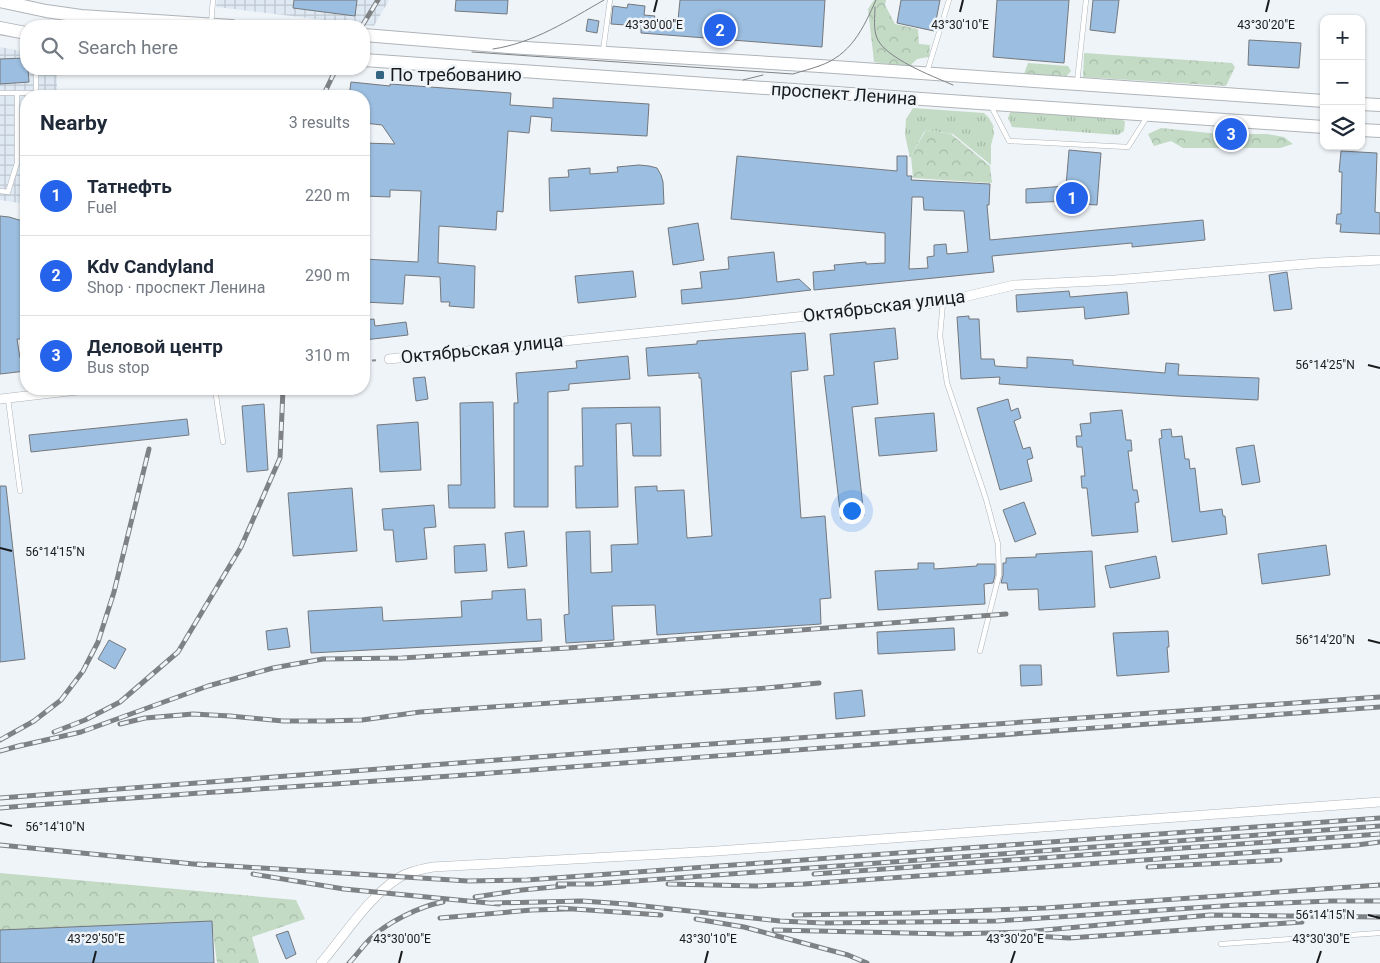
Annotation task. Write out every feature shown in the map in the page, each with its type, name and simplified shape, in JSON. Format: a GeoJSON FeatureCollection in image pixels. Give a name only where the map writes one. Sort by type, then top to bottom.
{"type":"FeatureCollection","features":[{"type":"Feature","properties":{"kind":"main road"},"geometry":{"type":"LineString","coordinates":[[0,1],[46,11],[82,16],[139,20]]}},
{"type":"Feature","properties":{"kind":"main road"},"geometry":{"type":"LineString","coordinates":[[0,28],[20,32]]}},
{"type":"Feature","properties":{"kind":"main road","name":"проспект Ленина"},"geometry":{"type":"LineString","coordinates":[[370,35],[509,47],[1320,101]]}},
{"type":"Feature","properties":{"kind":"main road","name":"проспект Ленина"},"geometry":{"type":"LineString","coordinates":[[370,60],[1320,127]]}},
{"type":"Feature","properties":{"kind":"main road"},"geometry":{"type":"LineString","coordinates":[[1365,104],[1380,105]]}},
{"type":"Feature","properties":{"kind":"main road"},"geometry":{"type":"LineString","coordinates":[[1365,130],[1380,131]]}},
{"type":"Feature","properties":{"kind":"street","name":"Октябрьская улица"},"geometry":{"type":"LineString","coordinates":[[389,359],[943,302],[1014,285],[1115,280],[1318,263],[1380,260]]}},
{"type":"Feature","properties":{"kind":"street"},"geometry":{"type":"LineString","coordinates":[[4,399],[37,395]]}},
{"type":"Feature","properties":{"kind":"street"},"geometry":{"type":"LineString","coordinates":[[324,961],[379,893],[400,877],[415,870],[433,867],[717,851],[1380,802]]}},
{"type":"Feature","properties":{"kind":"lane"},"geometry":{"type":"LineString","coordinates":[[211,20],[213,0]]}},
{"type":"Feature","properties":{"kind":"lane"},"geometry":{"type":"LineString","coordinates":[[927,74],[949,0]]}},
{"type":"Feature","properties":{"kind":"lane"},"geometry":{"type":"LineString","coordinates":[[1077,84],[1086,0]]}},
{"type":"Feature","properties":{"kind":"lane"},"geometry":{"type":"LineString","coordinates":[[602,53],[609,3]]}},
{"type":"Feature","properties":{"kind":"lane"},"geometry":{"type":"LineString","coordinates":[[36,75],[36,90]]}},
{"type":"Feature","properties":{"kind":"lane"},"geometry":{"type":"LineString","coordinates":[[0,93],[17,93],[17,163],[8,192],[0,191]]}},
{"type":"Feature","properties":{"kind":"lane"},"geometry":{"type":"LineString","coordinates":[[991,104],[1009,141],[1128,147],[1148,115]]}},
{"type":"Feature","properties":{"kind":"lane"},"geometry":{"type":"LineString","coordinates":[[943,302],[940,336],[947,383],[986,499],[998,544],[999,575],[980,651]]}},
{"type":"Feature","properties":{"kind":"lane"},"geometry":{"type":"LineString","coordinates":[[216,395],[223,442]]}},
{"type":"Feature","properties":{"kind":"lane"},"geometry":{"type":"LineString","coordinates":[[4,399],[20,491]]}},
{"type":"Feature","properties":{"kind":"lane"},"geometry":{"type":"LineString","coordinates":[[1221,944],[1380,933]]}},
{"type":"Feature","properties":{"kind":"path"},"geometry":{"type":"LineString","coordinates":[[370,361],[389,359]]}},
{"type":"Feature","properties":{"kind":"shaded area"},"geometry":{"type":"Polygon","coordinates":[[[217,0],[389,0],[374,26],[370,26],[370,20],[324,20],[216,7],[217,0]]]}},
{"type":"Feature","properties":{"kind":"shaded area"},"geometry":{"type":"Polygon","coordinates":[[[0,47],[20,51],[20,75],[57,75],[57,90],[20,90],[20,203],[0,200],[0,47]]]}},
{"type":"Feature","properties":{"kind":"green space"},"geometry":{"type":"Polygon","coordinates":[[[874,0],[886,0],[885,5],[895,24],[918,29],[919,44],[930,45],[929,57],[917,59],[909,67],[874,62],[868,9],[874,0]]]}},
{"type":"Feature","properties":{"kind":"green space"},"geometry":{"type":"Polygon","coordinates":[[[1084,53],[1232,63],[1235,67],[1226,86],[1083,77],[1084,53]]]}},
{"type":"Feature","properties":{"kind":"green space"},"geometry":{"type":"Polygon","coordinates":[[[1028,63],[1068,66],[1071,71],[1065,78],[1024,74],[1028,63]]]}},
{"type":"Feature","properties":{"kind":"green space"},"geometry":{"type":"Polygon","coordinates":[[[913,108],[984,113],[994,127],[991,145],[991,165],[953,134],[926,130],[910,158],[905,135],[906,119],[913,108]]]}},
{"type":"Feature","properties":{"kind":"green space"},"geometry":{"type":"Polygon","coordinates":[[[1011,110],[1121,118],[1125,122],[1124,131],[1118,135],[1012,127],[1008,118],[1011,110]]]}},
{"type":"Feature","properties":{"kind":"green space"},"geometry":{"type":"Polygon","coordinates":[[[1161,128],[1219,134],[1267,134],[1284,137],[1293,144],[1280,148],[1183,148],[1171,141],[1154,146],[1148,134],[1161,128]]]}},
{"type":"Feature","properties":{"kind":"green space"},"geometry":{"type":"Polygon","coordinates":[[[926,130],[951,134],[990,166],[992,183],[913,178],[911,156],[926,130]]]}},
{"type":"Feature","properties":{"kind":"green space"},"geometry":{"type":"Polygon","coordinates":[[[0,873],[296,900],[305,919],[252,937],[259,963],[217,963],[212,925],[0,932],[0,873]]]}},
{"type":"Feature","properties":{"kind":"building"},"geometry":{"type":"Polygon","coordinates":[[[294,0],[357,0],[355,16],[293,8],[294,0]]]}},
{"type":"Feature","properties":{"kind":"building"},"geometry":{"type":"Polygon","coordinates":[[[456,0],[508,0],[507,14],[455,11],[456,0]]]}},
{"type":"Feature","properties":{"kind":"building"},"geometry":{"type":"Polygon","coordinates":[[[680,0],[825,0],[822,47],[641,33],[641,26],[611,24],[613,6],[627,8],[628,4],[645,6],[644,15],[655,16],[654,18],[678,20],[680,0]]]}},
{"type":"Feature","properties":{"kind":"building"},"geometry":{"type":"Polygon","coordinates":[[[901,0],[940,0],[934,31],[897,23],[901,0]]]}},
{"type":"Feature","properties":{"kind":"building"},"geometry":{"type":"Polygon","coordinates":[[[997,0],[1069,0],[1064,63],[993,57],[997,0]]]}},
{"type":"Feature","properties":{"kind":"building"},"geometry":{"type":"Polygon","coordinates":[[[1093,0],[1119,0],[1115,33],[1090,30],[1093,0]]]}},
{"type":"Feature","properties":{"kind":"building"},"geometry":{"type":"Polygon","coordinates":[[[588,19],[599,21],[597,33],[586,31],[588,19]]]}},
{"type":"Feature","properties":{"kind":"building"},"geometry":{"type":"Polygon","coordinates":[[[1249,40],[1301,43],[1299,68],[1248,65],[1249,40]]]}},
{"type":"Feature","properties":{"kind":"building"},"geometry":{"type":"Polygon","coordinates":[[[20,58],[20,75],[28,75],[29,82],[0,84],[0,59],[20,58]]]}},
{"type":"Feature","properties":{"kind":"building"},"geometry":{"type":"Polygon","coordinates":[[[351,82],[511,93],[510,105],[553,108],[553,98],[649,104],[647,136],[551,131],[552,118],[531,116],[529,133],[508,131],[503,212],[497,211],[496,230],[439,226],[438,263],[475,266],[474,308],[449,306],[450,302],[441,302],[440,277],[405,275],[403,304],[370,302],[370,259],[418,262],[421,191],[390,190],[390,197],[370,196],[370,143],[395,144],[382,125],[370,124],[370,90],[350,90],[351,82]]]}},
{"type":"Feature","properties":{"kind":"building"},"geometry":{"type":"Polygon","coordinates":[[[1069,150],[1101,153],[1097,205],[1066,203],[1066,201],[1026,203],[1026,189],[1066,186],[1069,150]]]}},
{"type":"Feature","properties":{"kind":"building"},"geometry":{"type":"Polygon","coordinates":[[[1341,151],[1377,153],[1375,212],[1380,213],[1380,234],[1340,232],[1341,224],[1336,224],[1337,214],[1341,214],[1342,172],[1339,172],[1341,151]]]}},
{"type":"Feature","properties":{"kind":"building"},"geometry":{"type":"Polygon","coordinates":[[[737,156],[897,171],[897,156],[907,156],[907,176],[912,176],[911,180],[990,184],[989,205],[987,205],[990,240],[1203,220],[1205,240],[1132,247],[1132,243],[992,256],[994,272],[814,290],[813,272],[835,270],[834,265],[866,262],[866,264],[885,263],[885,233],[731,219],[737,156]],[[912,197],[909,269],[928,268],[927,257],[934,256],[934,245],[946,244],[947,254],[968,252],[964,211],[924,210],[923,197],[912,197]]]}},
{"type":"Feature","properties":{"kind":"building"},"geometry":{"type":"Polygon","coordinates":[[[639,165],[657,168],[663,182],[664,204],[550,211],[549,178],[569,177],[568,170],[590,168],[590,174],[618,172],[617,167],[639,165]]]}},
{"type":"Feature","properties":{"kind":"building"},"geometry":{"type":"Polygon","coordinates":[[[0,216],[20,220],[20,339],[17,339],[20,372],[0,374],[0,216]]]}},
{"type":"Feature","properties":{"kind":"building"},"geometry":{"type":"Polygon","coordinates":[[[698,223],[704,260],[673,265],[668,228],[698,223]]]}},
{"type":"Feature","properties":{"kind":"building"},"geometry":{"type":"Polygon","coordinates":[[[774,252],[777,282],[799,279],[811,290],[682,304],[681,290],[702,288],[700,272],[729,269],[728,257],[774,252]]]}},
{"type":"Feature","properties":{"kind":"building"},"geometry":{"type":"Polygon","coordinates":[[[633,271],[636,297],[578,303],[575,276],[633,271]]]}},
{"type":"Feature","properties":{"kind":"building"},"geometry":{"type":"Polygon","coordinates":[[[1287,272],[1292,309],[1274,311],[1269,275],[1287,272]]]}},
{"type":"Feature","properties":{"kind":"building"},"geometry":{"type":"Polygon","coordinates":[[[1069,291],[1070,297],[1127,292],[1129,314],[1085,319],[1084,307],[1017,312],[1016,295],[1069,291]]]}},
{"type":"Feature","properties":{"kind":"building"},"geometry":{"type":"Polygon","coordinates":[[[969,316],[969,319],[979,319],[981,359],[994,359],[995,366],[1027,368],[1027,357],[1073,360],[1073,365],[1165,373],[1166,363],[1179,364],[1178,375],[1259,378],[1258,400],[999,384],[1000,377],[961,379],[957,317],[969,316]]]}},
{"type":"Feature","properties":{"kind":"building"},"geometry":{"type":"Polygon","coordinates":[[[370,319],[374,319],[375,326],[406,322],[408,335],[370,339],[370,319]]]}},
{"type":"Feature","properties":{"kind":"building"},"geometry":{"type":"Polygon","coordinates":[[[895,328],[898,359],[874,362],[878,404],[852,407],[864,516],[841,519],[824,376],[834,375],[830,334],[895,328]]]}},
{"type":"Feature","properties":{"kind":"building"},"geometry":{"type":"Polygon","coordinates":[[[805,333],[808,370],[791,372],[801,518],[825,516],[831,598],[820,599],[821,624],[657,635],[655,605],[612,606],[614,640],[566,643],[564,615],[569,614],[566,532],[590,531],[591,573],[612,572],[611,545],[638,544],[635,487],[657,486],[657,491],[684,490],[687,538],[712,536],[701,378],[699,378],[699,373],[648,376],[646,348],[697,344],[697,341],[805,333]]]}},
{"type":"Feature","properties":{"kind":"building"},"geometry":{"type":"Polygon","coordinates":[[[628,356],[630,379],[569,384],[569,390],[548,392],[548,507],[514,507],[514,403],[518,403],[516,373],[577,368],[576,361],[628,356]]]}},
{"type":"Feature","properties":{"kind":"building"},"geometry":{"type":"Polygon","coordinates":[[[425,377],[428,399],[416,401],[413,378],[425,377]]]}},
{"type":"Feature","properties":{"kind":"building"},"geometry":{"type":"Polygon","coordinates":[[[1008,399],[1011,411],[1018,408],[1021,418],[1014,421],[1023,449],[1030,447],[1033,458],[1027,460],[1032,481],[1000,490],[977,408],[1008,399]]]}},
{"type":"Feature","properties":{"kind":"building"},"geometry":{"type":"Polygon","coordinates":[[[493,402],[495,508],[449,508],[448,485],[461,485],[460,403],[493,402]]]}},
{"type":"Feature","properties":{"kind":"building"},"geometry":{"type":"Polygon","coordinates":[[[264,404],[268,470],[247,472],[242,406],[264,404]]]}},
{"type":"Feature","properties":{"kind":"building"},"geometry":{"type":"Polygon","coordinates":[[[660,407],[661,456],[633,456],[631,423],[616,424],[618,507],[576,508],[575,466],[583,466],[582,408],[660,407]]]}},
{"type":"Feature","properties":{"kind":"building"},"geometry":{"type":"Polygon","coordinates":[[[1122,410],[1126,440],[1131,440],[1132,451],[1128,451],[1133,490],[1137,490],[1139,502],[1135,503],[1138,532],[1092,536],[1087,488],[1082,488],[1081,476],[1085,476],[1082,447],[1077,447],[1076,436],[1082,436],[1080,424],[1091,423],[1090,413],[1122,410]]]}},
{"type":"Feature","properties":{"kind":"building"},"geometry":{"type":"Polygon","coordinates":[[[934,413],[937,451],[879,456],[875,418],[934,413]]]}},
{"type":"Feature","properties":{"kind":"building"},"geometry":{"type":"Polygon","coordinates":[[[187,419],[189,435],[31,452],[29,435],[187,419]]]}},
{"type":"Feature","properties":{"kind":"building"},"geometry":{"type":"Polygon","coordinates":[[[418,422],[421,470],[380,472],[377,425],[418,422]]]}},
{"type":"Feature","properties":{"kind":"building"},"geometry":{"type":"Polygon","coordinates":[[[1171,429],[1172,437],[1182,436],[1185,459],[1189,459],[1190,469],[1195,468],[1200,512],[1222,509],[1223,516],[1225,516],[1227,534],[1172,542],[1159,439],[1162,438],[1161,430],[1171,429]]]}},
{"type":"Feature","properties":{"kind":"building"},"geometry":{"type":"Polygon","coordinates":[[[1254,445],[1260,482],[1242,485],[1236,448],[1254,445]]]}},
{"type":"Feature","properties":{"kind":"building"},"geometry":{"type":"Polygon","coordinates":[[[0,486],[6,486],[25,659],[0,662],[0,486]]]}},
{"type":"Feature","properties":{"kind":"building"},"geometry":{"type":"Polygon","coordinates":[[[352,488],[357,551],[293,556],[288,493],[352,488]]]}},
{"type":"Feature","properties":{"kind":"building"},"geometry":{"type":"Polygon","coordinates":[[[1024,502],[1036,534],[1015,542],[1003,510],[1024,502]]]}},
{"type":"Feature","properties":{"kind":"building"},"geometry":{"type":"Polygon","coordinates":[[[434,505],[436,527],[424,528],[427,559],[396,562],[393,530],[384,530],[382,509],[434,505]]]}},
{"type":"Feature","properties":{"kind":"building"},"geometry":{"type":"Polygon","coordinates":[[[524,531],[527,566],[508,568],[505,533],[524,531]]]}},
{"type":"Feature","properties":{"kind":"building"},"geometry":{"type":"Polygon","coordinates":[[[485,544],[487,571],[455,573],[454,546],[485,544]]]}},
{"type":"Feature","properties":{"kind":"building"},"geometry":{"type":"Polygon","coordinates":[[[1326,545],[1330,575],[1262,584],[1258,554],[1326,545]]]}},
{"type":"Feature","properties":{"kind":"building"},"geometry":{"type":"Polygon","coordinates":[[[1092,551],[1095,607],[1039,610],[1038,589],[1008,590],[1007,583],[1001,583],[1003,563],[1006,563],[1006,558],[1036,557],[1036,554],[1092,551]]]}},
{"type":"Feature","properties":{"kind":"building"},"geometry":{"type":"Polygon","coordinates":[[[1156,556],[1160,578],[1110,588],[1105,566],[1156,556]]]}},
{"type":"Feature","properties":{"kind":"building"},"geometry":{"type":"Polygon","coordinates":[[[918,563],[934,563],[934,569],[995,564],[993,583],[984,584],[985,604],[878,610],[875,571],[918,569],[918,563]]]}},
{"type":"Feature","properties":{"kind":"building"},"geometry":{"type":"Polygon","coordinates":[[[525,589],[527,620],[541,619],[542,641],[311,653],[308,611],[382,607],[383,621],[462,617],[461,601],[492,599],[492,591],[525,589]]]}},
{"type":"Feature","properties":{"kind":"building"},"geometry":{"type":"Polygon","coordinates":[[[287,628],[290,647],[268,650],[266,631],[287,628]]]}},
{"type":"Feature","properties":{"kind":"building"},"geometry":{"type":"Polygon","coordinates":[[[954,628],[955,650],[878,654],[877,632],[954,628]]]}},
{"type":"Feature","properties":{"kind":"building"},"geometry":{"type":"Polygon","coordinates":[[[1168,631],[1169,672],[1117,676],[1113,633],[1168,631]]]}},
{"type":"Feature","properties":{"kind":"building"},"geometry":{"type":"Polygon","coordinates":[[[109,640],[126,649],[115,669],[98,659],[109,640]]]}},
{"type":"Feature","properties":{"kind":"building"},"geometry":{"type":"Polygon","coordinates":[[[1020,665],[1041,665],[1042,685],[1021,686],[1020,665]]]}},
{"type":"Feature","properties":{"kind":"building"},"geometry":{"type":"Polygon","coordinates":[[[862,690],[865,716],[836,719],[834,693],[862,690]]]}},
{"type":"Feature","properties":{"kind":"building"},"geometry":{"type":"Polygon","coordinates":[[[212,921],[214,963],[0,963],[0,930],[212,921]]]}},
{"type":"Feature","properties":{"kind":"building"},"geometry":{"type":"Polygon","coordinates":[[[288,931],[296,954],[286,959],[276,935],[288,931]]]}},
{"type":"Feature","properties":{"kind":"tram line"},"geometry":{"type":"LineString","coordinates":[[493,49],[523,42],[537,36],[604,0]]}},
{"type":"Feature","properties":{"kind":"tram line"},"geometry":{"type":"LineString","coordinates":[[472,52],[793,74],[830,61],[848,48],[861,31],[876,0]]}},
{"type":"Feature","properties":{"kind":"tram line"},"geometry":{"type":"LineString","coordinates":[[875,7],[874,22],[877,38],[889,53],[910,66],[953,85]]}},
{"type":"Feature","properties":{"kind":"tram line"},"geometry":{"type":"LineString","coordinates":[[743,80],[763,75]]}},
{"type":"Feature","properties":{"kind":"railway"},"geometry":{"type":"LineString","coordinates":[[366,20],[378,0]]}},
{"type":"Feature","properties":{"kind":"railway"},"geometry":{"type":"LineString","coordinates":[[326,90],[333,75]]}},
{"type":"Feature","properties":{"kind":"railway"},"geometry":{"type":"LineString","coordinates":[[54,732],[85,720],[120,702],[178,652],[241,547],[280,458],[283,395]]}},
{"type":"Feature","properties":{"kind":"railway"},"geometry":{"type":"LineString","coordinates":[[0,740],[34,721],[61,700],[83,671],[98,642],[114,592],[149,449]]}},
{"type":"Feature","properties":{"kind":"railway"},"geometry":{"type":"LineString","coordinates":[[15,747],[81,732],[208,686],[273,668],[323,659],[402,658],[568,648],[1006,614]]}},
{"type":"Feature","properties":{"kind":"railway"},"geometry":{"type":"LineString","coordinates":[[120,724],[145,718],[193,714],[283,721],[362,720],[420,712],[819,683]]}},
{"type":"Feature","properties":{"kind":"railway"},"geometry":{"type":"LineString","coordinates":[[0,798],[654,748],[1380,697]]}},
{"type":"Feature","properties":{"kind":"railway"},"geometry":{"type":"LineString","coordinates":[[0,808],[1380,707]]}},
{"type":"Feature","properties":{"kind":"railway"},"geometry":{"type":"LineString","coordinates":[[0,751],[22,745]]}},
{"type":"Feature","properties":{"kind":"railway"},"geometry":{"type":"LineString","coordinates":[[198,864],[468,881],[527,880],[1380,818]]}},
{"type":"Feature","properties":{"kind":"railway"},"geometry":{"type":"LineString","coordinates":[[558,884],[594,884],[1380,826]]}},
{"type":"Feature","properties":{"kind":"railway"},"geometry":{"type":"LineString","coordinates":[[814,874],[1380,834]]}},
{"type":"Feature","properties":{"kind":"railway"},"geometry":{"type":"LineString","coordinates":[[668,884],[756,886],[804,884],[1380,842]]}},
{"type":"Feature","properties":{"kind":"railway"},"geometry":{"type":"LineString","coordinates":[[0,845],[204,865]]}},
{"type":"Feature","properties":{"kind":"railway"},"geometry":{"type":"LineString","coordinates":[[1148,867],[1280,860]]}},
{"type":"Feature","properties":{"kind":"railway"},"geometry":{"type":"LineString","coordinates":[[253,874],[344,889],[499,904]]}},
{"type":"Feature","properties":{"kind":"railway"},"geometry":{"type":"LineString","coordinates":[[794,915],[1045,908],[1380,885]]}},
{"type":"Feature","properties":{"kind":"railway"},"geometry":{"type":"LineString","coordinates":[[475,897],[564,886]]}},
{"type":"Feature","properties":{"kind":"railway"},"geometry":{"type":"LineString","coordinates":[[493,903],[582,901],[780,921],[823,923],[997,921],[1237,905],[1380,901]]}},
{"type":"Feature","properties":{"kind":"railway"},"geometry":{"type":"LineString","coordinates":[[349,963],[370,939],[394,921],[414,911],[443,902]]}},
{"type":"Feature","properties":{"kind":"railway"},"geometry":{"type":"LineString","coordinates":[[559,908],[661,915]]}},
{"type":"Feature","properties":{"kind":"railway"},"geometry":{"type":"LineString","coordinates":[[440,918],[566,909]]}},
{"type":"Feature","properties":{"kind":"railway"},"geometry":{"type":"LineString","coordinates":[[774,930],[950,934],[1023,932],[1210,915],[1380,917]]}},
{"type":"Feature","properties":{"kind":"railway"},"geometry":{"type":"LineString","coordinates":[[696,919],[744,927],[848,955],[867,963]]}},
{"type":"Feature","properties":{"kind":"railway"},"geometry":{"type":"LineString","coordinates":[[1035,936],[1069,938],[1302,922]]}},
{"type":"Feature","properties":{"kind":"place","name":"Kdv Candyland"},"geometry":{"type":"Point","coordinates":[720,30]}},
{"type":"Feature","properties":{"kind":"place","name":"По требованию"},"geometry":{"type":"Point","coordinates":[380,75]}},
{"type":"Feature","properties":{"kind":"place","name":"Деловой центр"},"geometry":{"type":"Point","coordinates":[1231,134]}},
{"type":"Feature","properties":{"kind":"place","name":"Татнефть"},"geometry":{"type":"Point","coordinates":[1072,198]}}]}
